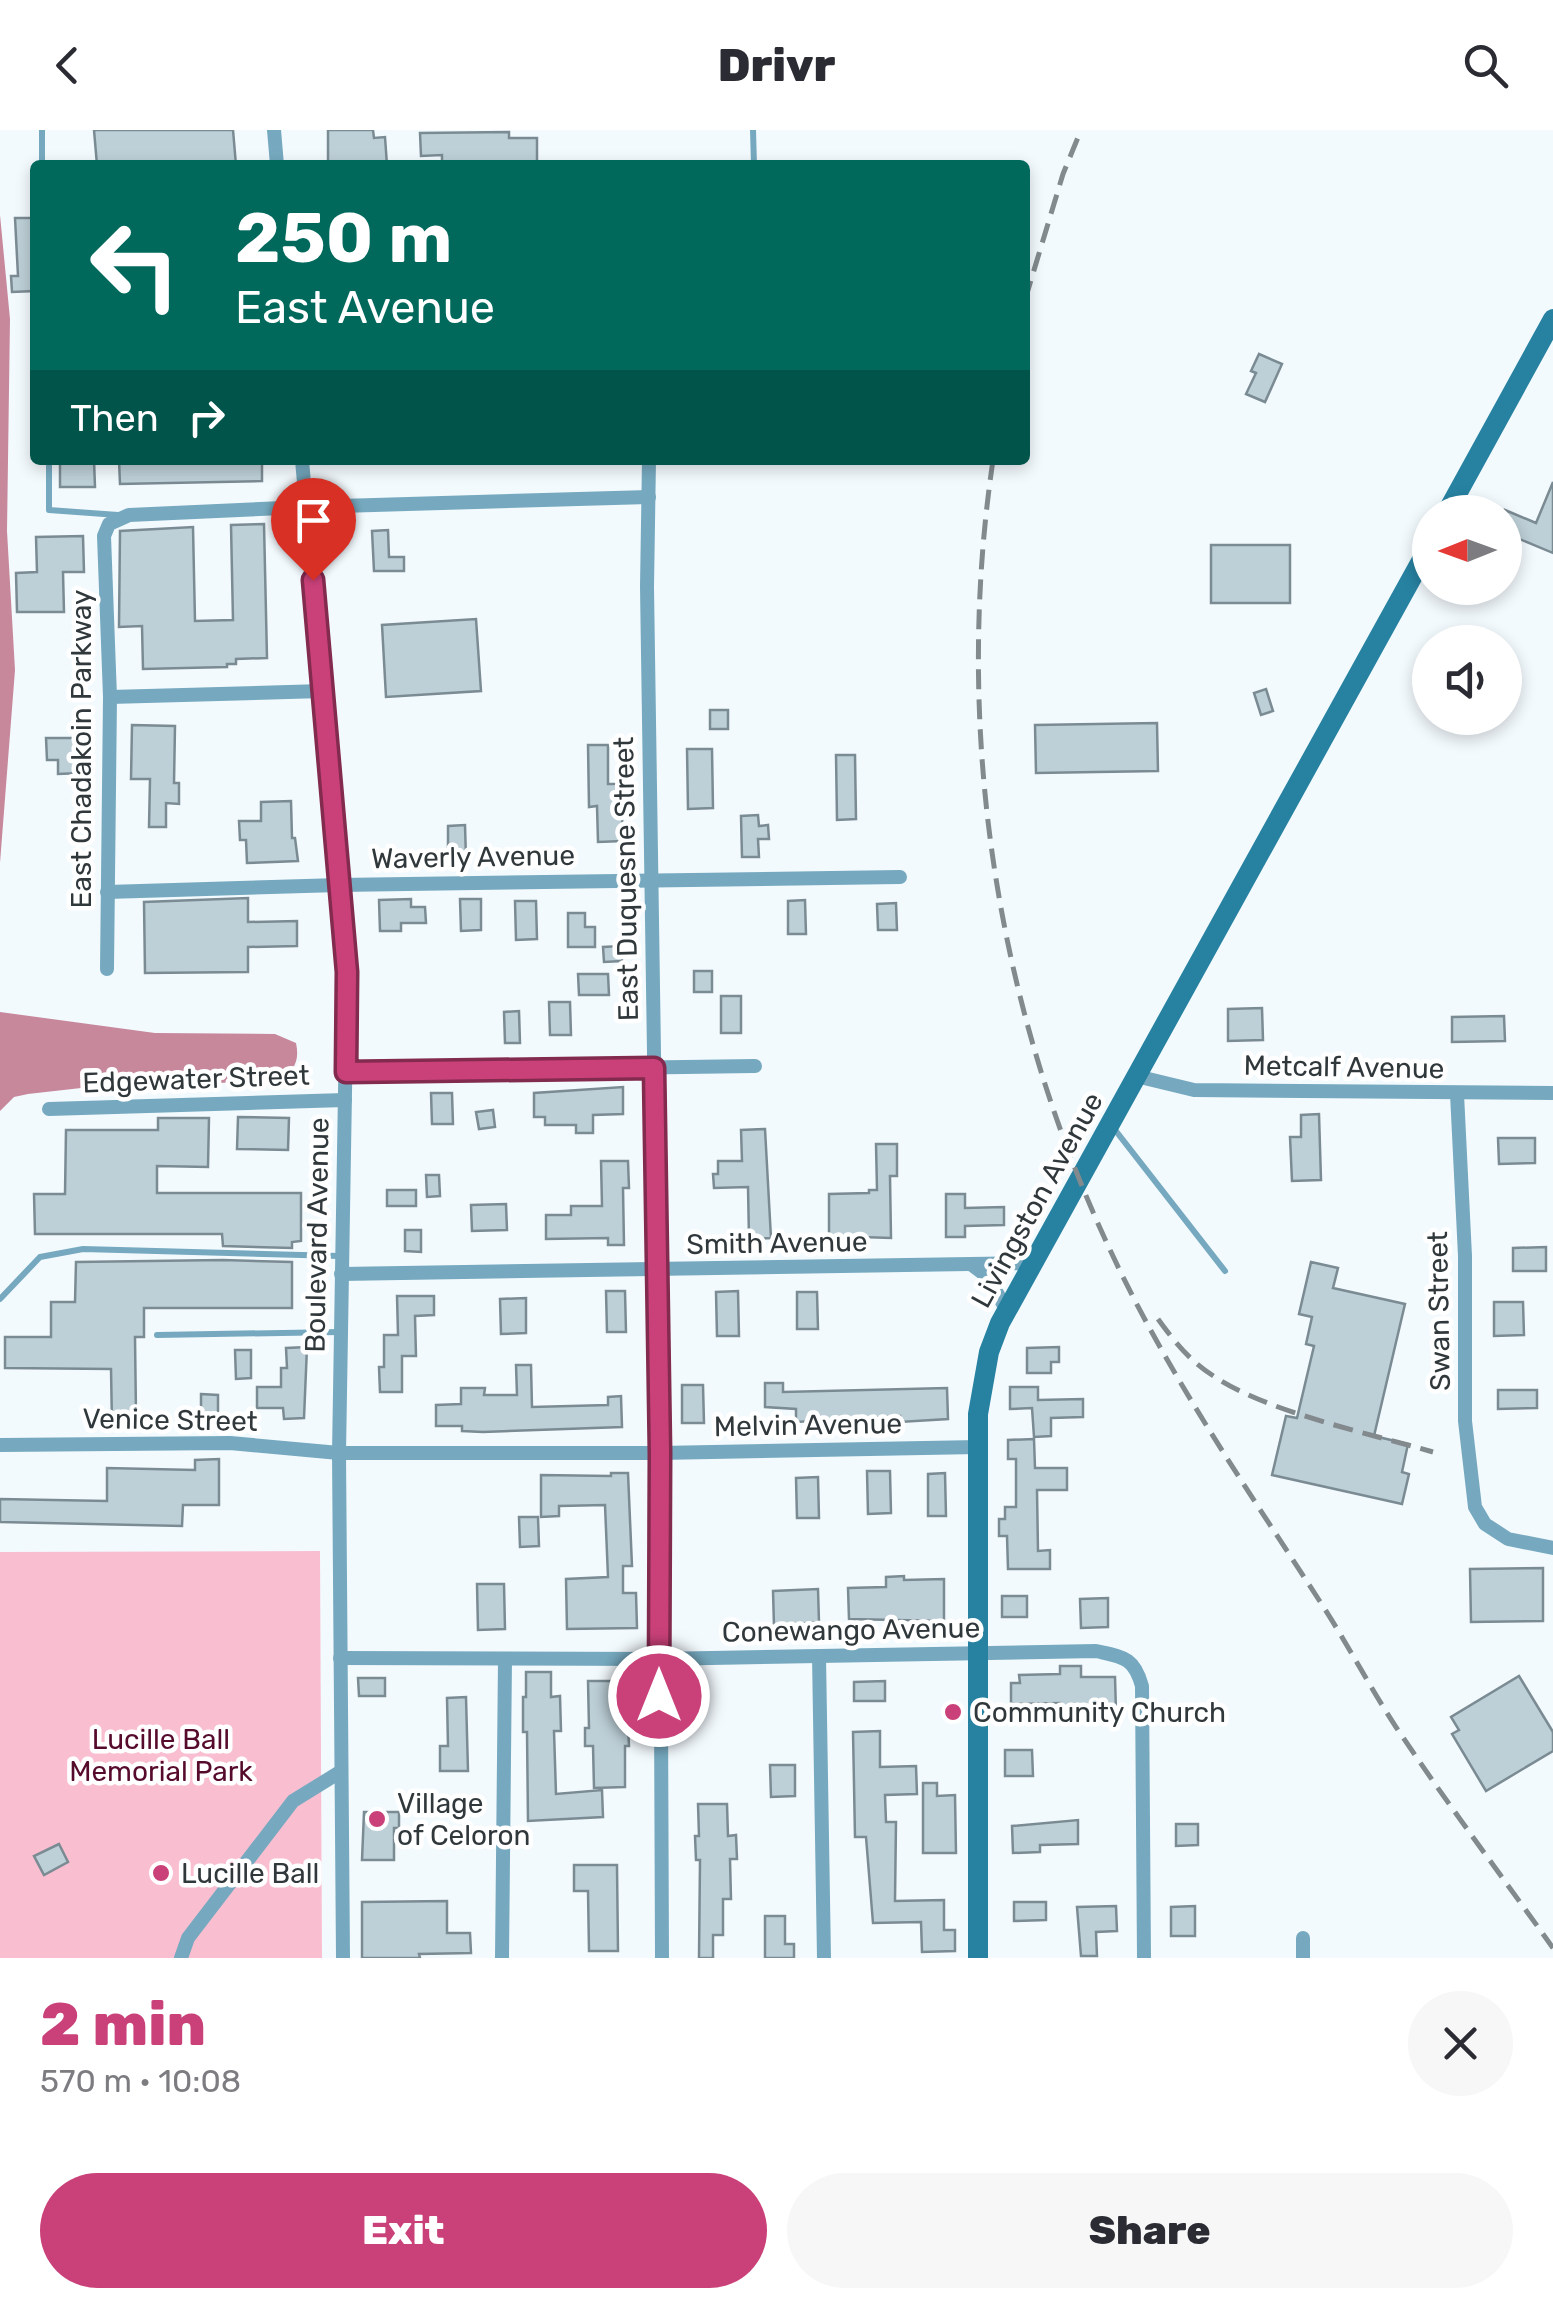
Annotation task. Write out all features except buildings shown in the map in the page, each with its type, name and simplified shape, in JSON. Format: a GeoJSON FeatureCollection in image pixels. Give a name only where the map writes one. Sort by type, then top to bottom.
{"type":"FeatureCollection","features":[{"type":"Feature","properties":{"kind":"street"},"geometry":{"type":"LineString","coordinates":[[274,130],[276,160]]}},
{"type":"Feature","properties":{"kind":"street"},"geometry":{"type":"LineString","coordinates":[[1457,495],[1553,318]]}},
{"type":"Feature","properties":{"kind":"street","name":"Boulevard Avenue"},"geometry":{"type":"LineString","coordinates":[[302,465],[347,972],[339,1453],[342,1958]]}},
{"type":"Feature","properties":{"kind":"street","name":"East Duquesne Street"},"geometry":{"type":"LineString","coordinates":[[648,465],[662,1958]]}},
{"type":"Feature","properties":{"kind":"street"},"geometry":{"type":"LineString","coordinates":[[129,516],[306,506],[649,497]]}},
{"type":"Feature","properties":{"kind":"street","name":"East Chadakoin Parkway"},"geometry":{"type":"LineString","coordinates":[[108,969],[110,696],[104,536],[116,519],[129,516]]}},
{"type":"Feature","properties":{"kind":"street","name":"Livingston Avenue"},"geometry":{"type":"LineString","coordinates":[[978,1958],[978,1414],[989,1352],[1033,1263],[1412,577]]}},
{"type":"Feature","properties":{"kind":"street"},"geometry":{"type":"LineString","coordinates":[[110,696],[323,691]]}},
{"type":"Feature","properties":{"kind":"street","name":"Waverly Avenue"},"geometry":{"type":"LineString","coordinates":[[107,892],[900,877]]}},
{"type":"Feature","properties":{"kind":"street"},"geometry":{"type":"LineString","coordinates":[[346,1072],[756,1066]]}},
{"type":"Feature","properties":{"kind":"street","name":"Metcalf Avenue"},"geometry":{"type":"LineString","coordinates":[[1136,1076],[1194,1090],[1553,1092]]}},
{"type":"Feature","properties":{"kind":"street","name":"Swan Street"},"geometry":{"type":"LineString","coordinates":[[1457,1094],[1465,1256],[1465,1420],[1475,1507],[1486,1524],[1508,1539],[1553,1548]]}},
{"type":"Feature","properties":{"kind":"street","name":"Edgewater Street"},"geometry":{"type":"LineString","coordinates":[[49,1109],[345,1100]]}},
{"type":"Feature","properties":{"kind":"street","name":"Smith Avenue"},"geometry":{"type":"LineString","coordinates":[[342,1274],[1033,1263]]}},
{"type":"Feature","properties":{"kind":"street"},"geometry":{"type":"LineString","coordinates":[[972,1264],[988,1277],[1007,1311]]}},
{"type":"Feature","properties":{"kind":"street","name":"Venice Street"},"geometry":{"type":"LineString","coordinates":[[0,1445],[230,1443],[339,1453]]}},
{"type":"Feature","properties":{"kind":"street","name":"Melvin Avenue"},"geometry":{"type":"LineString","coordinates":[[339,1453],[660,1453],[978,1447]]}},
{"type":"Feature","properties":{"kind":"street","name":"Conewango Avenue"},"geometry":{"type":"LineString","coordinates":[[340,1658],[1096,1651],[1122,1657],[1136,1667],[1142,1686],[1144,1958]]}},
{"type":"Feature","properties":{"kind":"street"},"geometry":{"type":"LineString","coordinates":[[819,1656],[824,1958]]}},
{"type":"Feature","properties":{"kind":"street"},"geometry":{"type":"LineString","coordinates":[[502,1958],[504,1659]]}},
{"type":"Feature","properties":{"kind":"street"},"geometry":{"type":"LineString","coordinates":[[181,1958],[188,1938],[293,1801],[340,1772]]}},
{"type":"Feature","properties":{"kind":"street"},"geometry":{"type":"LineString","coordinates":[[1303,1938],[1303,1958]]}},
{"type":"Feature","properties":{"kind":"lane"},"geometry":{"type":"LineString","coordinates":[[42,130],[42,160]]}},
{"type":"Feature","properties":{"kind":"lane"},"geometry":{"type":"LineString","coordinates":[[753,130],[754,160]]}},
{"type":"Feature","properties":{"kind":"lane"},"geometry":{"type":"LineString","coordinates":[[49,465],[49,510],[129,516]]}},
{"type":"Feature","properties":{"kind":"lane"},"geometry":{"type":"LineString","coordinates":[[1110,1124],[1225,1271]]}},
{"type":"Feature","properties":{"kind":"lane"},"geometry":{"type":"LineString","coordinates":[[0,1298],[40,1257],[82,1248],[342,1256]]}},
{"type":"Feature","properties":{"kind":"lane"},"geometry":{"type":"LineString","coordinates":[[158,1335],[340,1332]]}},
{"type":"Feature","properties":{"kind":"green space","name":"Lucille Ball Memorial Park"},"geometry":{"type":"Polygon","coordinates":[[[320,1551],[322,1958],[0,1958],[0,1552],[320,1551]]]}},
{"type":"Feature","properties":{"kind":"shaded area"},"geometry":{"type":"Polygon","coordinates":[[[0,215],[10,319],[7,531],[15,670],[0,863],[0,215]]]}},
{"type":"Feature","properties":{"kind":"shaded area"},"geometry":{"type":"Polygon","coordinates":[[[0,1012],[155,1033],[275,1034],[296,1043],[297,1055],[292,1070],[277,1081],[90,1087],[14,1097],[0,1111],[0,1012]]]}},
{"type":"Feature","properties":{"kind":"railway"},"geometry":{"type":"LineString","coordinates":[[1030,283],[1063,174],[1081,130]]}},
{"type":"Feature","properties":{"kind":"railway"},"geometry":{"type":"LineString","coordinates":[[992,465],[982,561],[978,663],[982,765],[994,866],[1013,966],[1039,1064],[1072,1161],[1134,1299],[1210,1430],[1396,1727],[1553,1948]]}},
{"type":"Feature","properties":{"kind":"railway"},"geometry":{"type":"LineString","coordinates":[[1158,1319],[1196,1363],[1234,1388],[1318,1420],[1433,1452]]}},
{"type":"Feature","properties":{"kind":"place","name":"Community Church"},"geometry":{"type":"Point","coordinates":[953,1712]}},
{"type":"Feature","properties":{"kind":"place","name":"Village of Celoron"},"geometry":{"type":"Point","coordinates":[377,1819]}},
{"type":"Feature","properties":{"kind":"place","name":"Lucille Ball"},"geometry":{"type":"Point","coordinates":[161,1873]}},
{"type":"Feature","properties":{"kind":"route"},"geometry":{"type":"LineString","coordinates":[[313,580],[347,972],[346,1072],[654,1068],[659,1696]]}}]}
